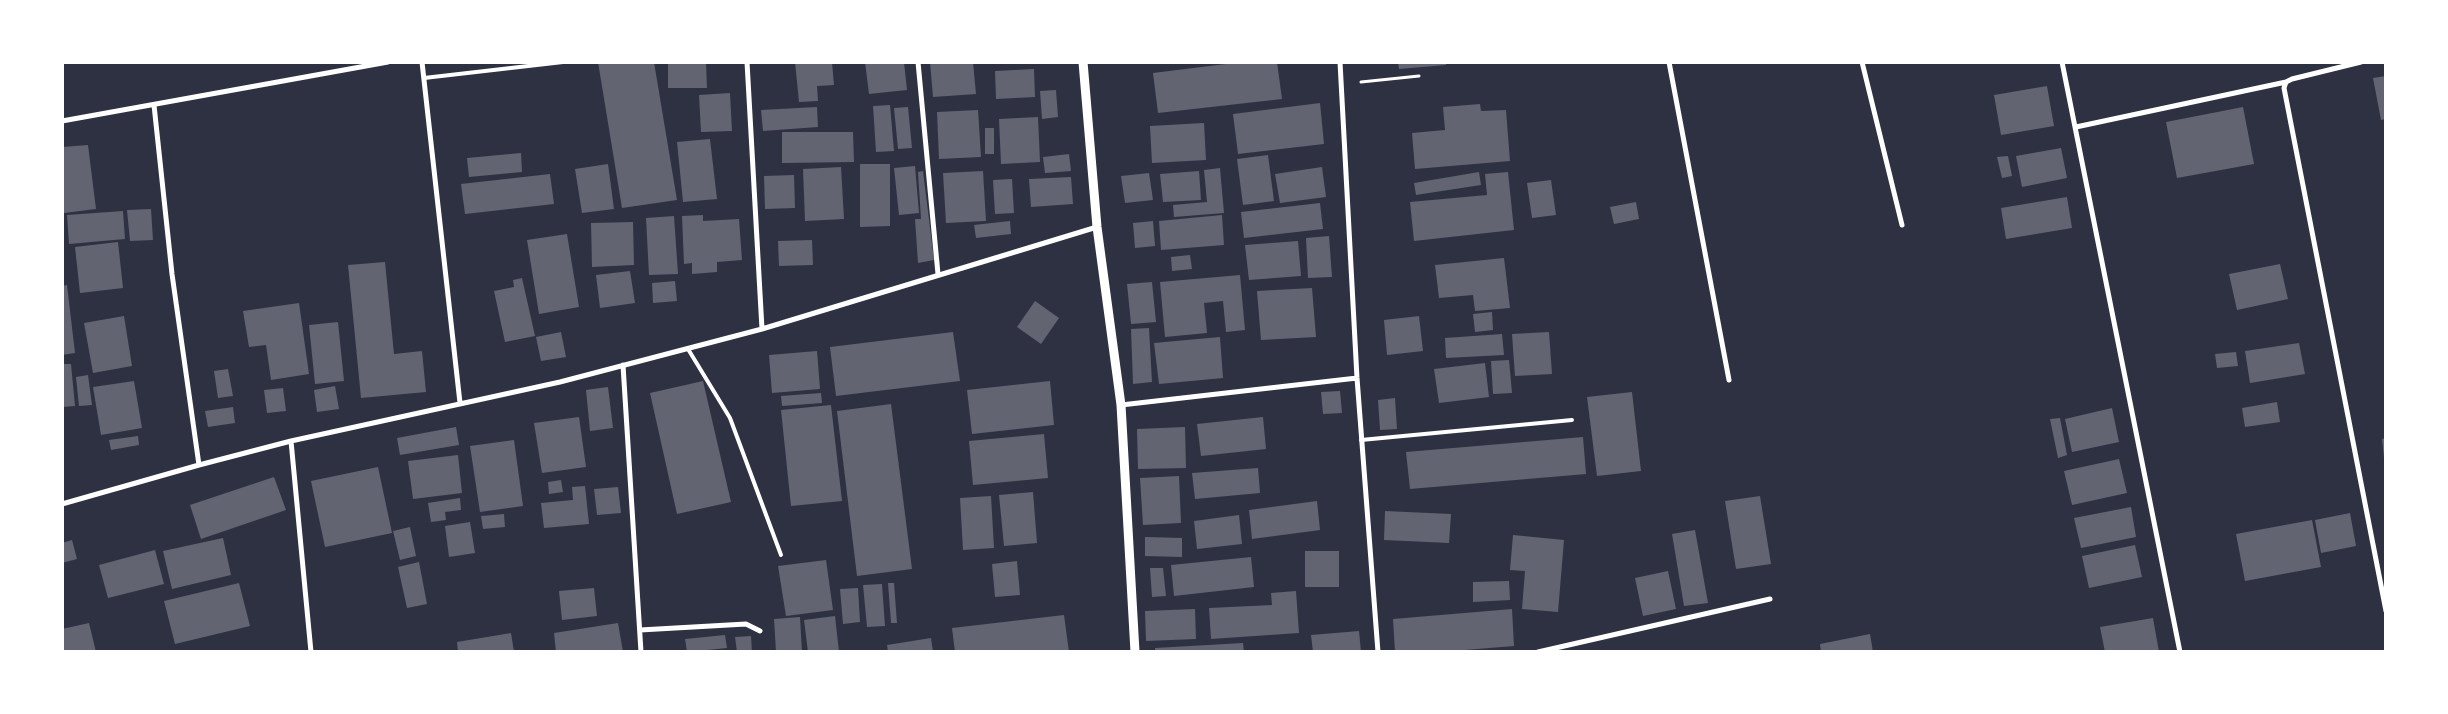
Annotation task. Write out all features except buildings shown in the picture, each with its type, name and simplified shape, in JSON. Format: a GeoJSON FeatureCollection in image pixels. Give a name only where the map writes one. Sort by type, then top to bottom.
{"type":"FeatureCollection","features":[{"type":"Feature","properties":{"kind":"street"},"geometry":{"type":"LineString","coordinates":[[62,121],[388,62]]}},
{"type":"Feature","properties":{"kind":"street"},"geometry":{"type":"LineString","coordinates":[[422,62],[460,403]]}},
{"type":"Feature","properties":{"kind":"street"},"geometry":{"type":"LineString","coordinates":[[748,62],[762,329]]}},
{"type":"Feature","properties":{"kind":"street"},"geometry":{"type":"LineString","coordinates":[[918,62],[938,274]]}},
{"type":"Feature","properties":{"kind":"street"},"geometry":{"type":"LineString","coordinates":[[1083,62],[1097,227],[1121,405],[1135,652]]}},
{"type":"Feature","properties":{"kind":"street"},"geometry":{"type":"LineString","coordinates":[[1340,62],[1357,378],[1378,652]]}},
{"type":"Feature","properties":{"kind":"street"},"geometry":{"type":"LineString","coordinates":[[1669,62],[1729,380]]}},
{"type":"Feature","properties":{"kind":"street"},"geometry":{"type":"LineString","coordinates":[[1862,62],[1902,225]]}},
{"type":"Feature","properties":{"kind":"street"},"geometry":{"type":"LineString","coordinates":[[2062,62],[2180,652]]}},
{"type":"Feature","properties":{"kind":"street"},"geometry":{"type":"LineString","coordinates":[[2076,127],[2286,82],[2361,62]]}},
{"type":"Feature","properties":{"kind":"street"},"geometry":{"type":"LineString","coordinates":[[2286,82],[2284,88],[2386,611]]}},
{"type":"Feature","properties":{"kind":"street"},"geometry":{"type":"LineString","coordinates":[[154,105],[172,274],[199,464]]}},
{"type":"Feature","properties":{"kind":"street"},"geometry":{"type":"LineString","coordinates":[[62,504],[199,464],[291,441],[560,382],[688,349],[762,329],[1097,227]]}},
{"type":"Feature","properties":{"kind":"street"},"geometry":{"type":"LineString","coordinates":[[623,366],[641,652]]}},
{"type":"Feature","properties":{"kind":"street"},"geometry":{"type":"LineString","coordinates":[[1121,405],[1357,378]]}},
{"type":"Feature","properties":{"kind":"street"},"geometry":{"type":"LineString","coordinates":[[291,441],[311,652]]}},
{"type":"Feature","properties":{"kind":"street"},"geometry":{"type":"LineString","coordinates":[[1538,652],[1770,599]]}},
{"type":"Feature","properties":{"kind":"street"},"geometry":{"type":"LineString","coordinates":[[640,630],[746,624],[760,631]]}},
{"type":"Feature","properties":{"kind":"lane"},"geometry":{"type":"LineString","coordinates":[[424,78],[562,62]]}},
{"type":"Feature","properties":{"kind":"lane"},"geometry":{"type":"LineString","coordinates":[[688,349],[730,418],[781,556]]}},
{"type":"Feature","properties":{"kind":"lane"},"geometry":{"type":"LineString","coordinates":[[1361,440],[1572,420]]}},
{"type":"Feature","properties":{"kind":"path"},"geometry":{"type":"LineString","coordinates":[[1341,84],[1419,76]]}}]}
